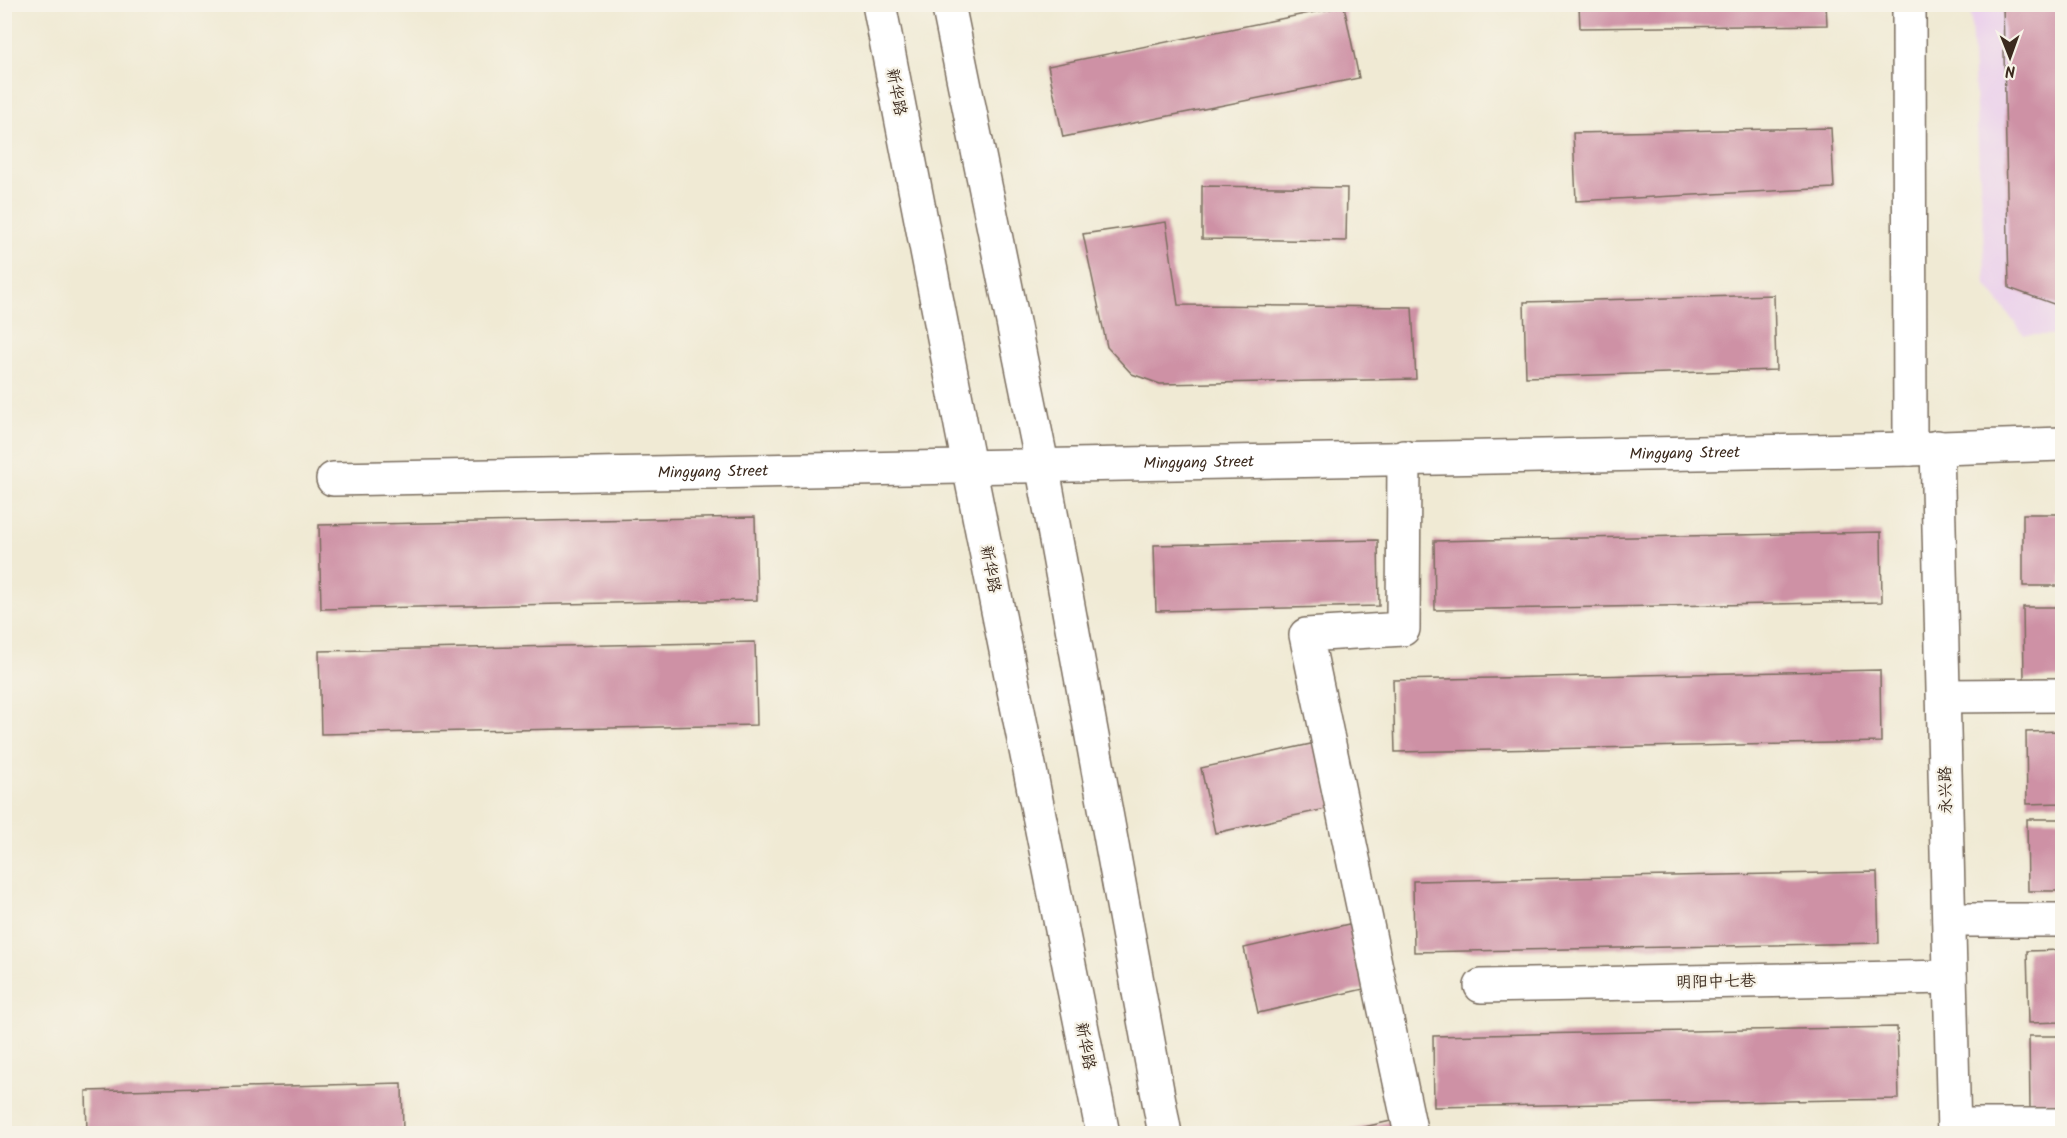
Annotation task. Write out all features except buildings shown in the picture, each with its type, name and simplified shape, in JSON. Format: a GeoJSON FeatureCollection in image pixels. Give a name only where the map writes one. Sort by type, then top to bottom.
{"type":"FeatureCollection","features":[{"type":"Feature","properties":{"kind":"street","name":"新华路"},"geometry":{"type":"LineString","coordinates":[[879,4],[1103,1134]]}},
{"type":"Feature","properties":{"kind":"street"},"geometry":{"type":"LineString","coordinates":[[948,4],[1042,464],[1165,1134]]}},
{"type":"Feature","properties":{"kind":"street","name":"永兴路"},"geometry":{"type":"LineString","coordinates":[[1909,4],[1924,448],[1944,696],[1954,1129]]}},
{"type":"Feature","properties":{"kind":"street","name":"Mingyang Street"},"geometry":{"type":"LineString","coordinates":[[333,479],[2062,444]]}},
{"type":"Feature","properties":{"kind":"street"},"geometry":{"type":"LineString","coordinates":[[1404,458],[1403,629],[1306,635],[1411,1134]]}},
{"type":"Feature","properties":{"kind":"street"},"geometry":{"type":"LineString","coordinates":[[1944,696],[2062,695]]}},
{"type":"Feature","properties":{"kind":"street"},"geometry":{"type":"LineString","coordinates":[[1949,921],[2062,920]]}},
{"type":"Feature","properties":{"kind":"street","name":"明阳中七巷"},"geometry":{"type":"LineString","coordinates":[[1481,986],[1950,977]]}},
{"type":"Feature","properties":{"kind":"street"},"geometry":{"type":"LineString","coordinates":[[1954,1129],[2062,1125]]}},
{"type":"Feature","properties":{"kind":"shaded area"},"geometry":{"type":"Polygon","coordinates":[[[1970,5],[2062,5],[2062,335],[2024,335],[1986,285],[1970,5]]]}}]}
